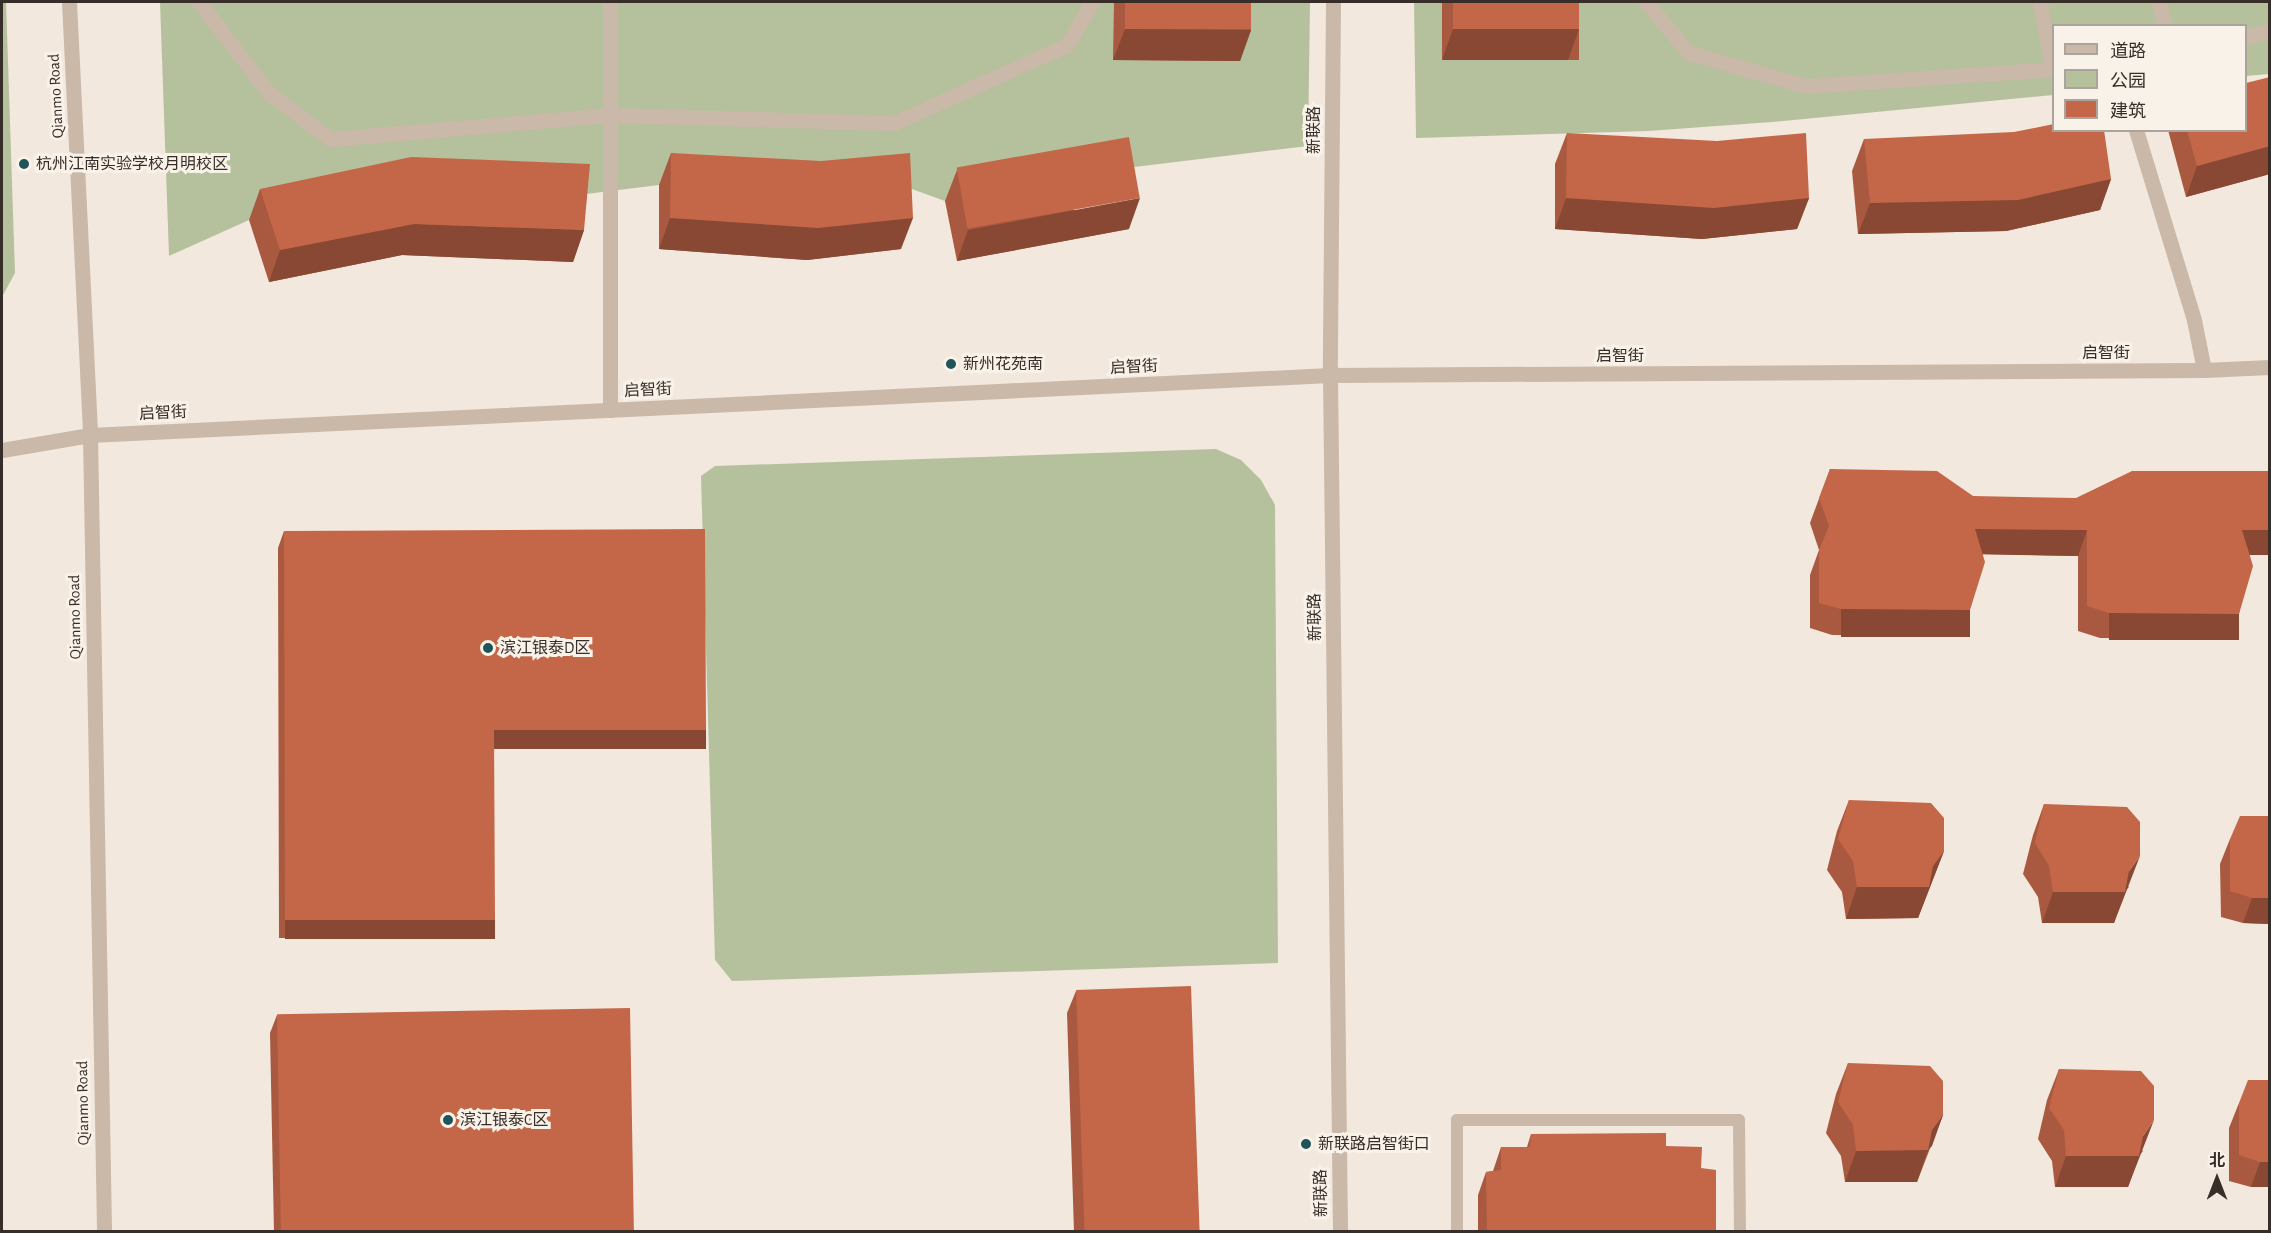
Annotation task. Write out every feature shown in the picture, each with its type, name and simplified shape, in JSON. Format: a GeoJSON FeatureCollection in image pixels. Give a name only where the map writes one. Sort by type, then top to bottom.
{"type":"FeatureCollection","features":[{"type":"Feature","properties":{"kind":"street","name":"Qianmo Road"},"geometry":{"type":"LineString","coordinates":[[69,2],[90,435],[104,1232]]}},
{"type":"Feature","properties":{"kind":"street"},"geometry":{"type":"LineString","coordinates":[[200,2],[268,92],[330,139],[610,115],[894,123],[1068,45],[1092,2]]}},
{"type":"Feature","properties":{"kind":"street"},"geometry":{"type":"LineString","coordinates":[[610,2],[610,410]]}},
{"type":"Feature","properties":{"kind":"street","name":"新联路"},"geometry":{"type":"LineString","coordinates":[[1333,2],[1330,375],[1340,1232]]}},
{"type":"Feature","properties":{"kind":"street"},"geometry":{"type":"LineString","coordinates":[[1646,2],[1689,52],[1806,86],[2052,69]]}},
{"type":"Feature","properties":{"kind":"street"},"geometry":{"type":"LineString","coordinates":[[2040,2],[2052,64]]}},
{"type":"Feature","properties":{"kind":"street"},"geometry":{"type":"LineString","coordinates":[[2159,2],[2164,24]]}},
{"type":"Feature","properties":{"kind":"street"},"geometry":{"type":"LineString","coordinates":[[2247,37],[2270,30]]}},
{"type":"Feature","properties":{"kind":"street"},"geometry":{"type":"LineString","coordinates":[[2137,132],[2194,320],[2204,370]]}},
{"type":"Feature","properties":{"kind":"street","name":"启智街"},"geometry":{"type":"LineString","coordinates":[[2,450],[90,435],[1330,375],[2204,370],[2270,367]]}},
{"type":"Feature","properties":{"kind":"lane"},"geometry":{"type":"LineString","coordinates":[[1457,1232],[1457,1120],[1739,1120],[1740,1232]]}},
{"type":"Feature","properties":{"kind":"green space"},"geometry":{"type":"Polygon","coordinates":[[[2,2],[6,2],[15,273],[2,297],[2,2]]]}},
{"type":"Feature","properties":{"kind":"green space"},"geometry":{"type":"Polygon","coordinates":[[[160,2],[1310,2],[1308,146],[1118,169],[945,201],[898,184],[810,192],[659,185],[578,195],[400,189],[249,220],[169,256],[160,2]]]}},
{"type":"Feature","properties":{"kind":"green space"},"geometry":{"type":"Polygon","coordinates":[[[1414,2],[2269,2],[2269,74],[2247,76],[2247,24],[2052,24],[2052,95],[1772,122],[1648,131],[1416,138],[1414,2]]]}},
{"type":"Feature","properties":{"kind":"green space"},"geometry":{"type":"Polygon","coordinates":[[[1216,449],[1241,460],[1261,480],[1275,505],[1278,963],[732,981],[715,960],[701,476],[715,466],[1216,449]]]}},
{"type":"Feature","properties":{"kind":"building"},"geometry":{"type":"Polygon","coordinates":[[[1125,2],[1251,2],[1251,29],[1125,29],[1125,2]]]}},
{"type":"Feature","properties":{"kind":"building"},"geometry":{"type":"Polygon","coordinates":[[[1453,2],[1579,2],[1579,29],[1453,29],[1453,2]]]}},
{"type":"Feature","properties":{"kind":"building"},"geometry":{"type":"Polygon","coordinates":[[[2270,77],[2270,146],[2197,166],[2188,132],[2247,132],[2247,83],[2270,77]]]}},
{"type":"Feature","properties":{"kind":"building"},"geometry":{"type":"Polygon","coordinates":[[[2052,124],[2052,132],[2104,132],[2111,179],[2018,200],[1870,203],[1864,139],[2014,132],[2052,124]]]}},
{"type":"Feature","properties":{"kind":"building"},"geometry":{"type":"Polygon","coordinates":[[[1567,133],[1717,141],[1806,133],[1809,198],[1714,208],[1566,198],[1567,133]]]}},
{"type":"Feature","properties":{"kind":"building"},"geometry":{"type":"Polygon","coordinates":[[[1129,137],[1140,198],[967,228],[957,167],[1129,137]]]}},
{"type":"Feature","properties":{"kind":"building"},"geometry":{"type":"Polygon","coordinates":[[[671,153],[821,161],[910,153],[913,218],[818,228],[670,218],[671,153]]]}},
{"type":"Feature","properties":{"kind":"building"},"geometry":{"type":"Polygon","coordinates":[[[411,157],[590,164],[584,230],[414,224],[280,250],[260,189],[411,157]]]}},
{"type":"Feature","properties":{"kind":"building"},"geometry":{"type":"Polygon","coordinates":[[[1830,469],[1937,471],[1973,496],[2076,498],[2132,471],[2270,471],[2270,530],[2242,530],[2253,566],[2239,614],[2109,613],[2087,606],[2087,530],[1975,529],[1985,562],[1970,610],[1841,609],[1819,603],[1819,550],[1829,526],[1819,498],[1830,469]]]}},
{"type":"Feature","properties":{"kind":"building","name":"滨江银泰D区"},"geometry":{"type":"Polygon","coordinates":[[[705,529],[706,730],[494,730],[495,920],[285,920],[284,531],[705,529]]]}},
{"type":"Feature","properties":{"kind":"building"},"geometry":{"type":"Polygon","coordinates":[[[1849,800],[1931,803],[1944,818],[1944,851],[1933,866],[1929,887],[1857,887],[1853,861],[1838,839],[1849,800]]]}},
{"type":"Feature","properties":{"kind":"building"},"geometry":{"type":"Polygon","coordinates":[[[2044,804],[2127,807],[2140,822],[2140,856],[2129,871],[2125,892],[2053,892],[2049,866],[2035,843],[2044,804]]]}},
{"type":"Feature","properties":{"kind":"building"},"geometry":{"type":"Polygon","coordinates":[[[2240,816],[2270,816],[2270,898],[2252,898],[2230,891],[2230,839],[2240,816]]]}},
{"type":"Feature","properties":{"kind":"building"},"geometry":{"type":"Polygon","coordinates":[[[1191,986],[1200,1232],[1085,1232],[1076,990],[1191,986]]]}},
{"type":"Feature","properties":{"kind":"building","name":"滨江银泰C区"},"geometry":{"type":"Polygon","coordinates":[[[630,1008],[634,1232],[281,1232],[277,1014],[630,1008]]]}},
{"type":"Feature","properties":{"kind":"building"},"geometry":{"type":"Polygon","coordinates":[[[1848,1063],[1930,1066],[1943,1081],[1943,1115],[1932,1130],[1928,1150],[1856,1151],[1853,1125],[1838,1102],[1848,1063]]]}},
{"type":"Feature","properties":{"kind":"building"},"geometry":{"type":"Polygon","coordinates":[[[2059,1069],[2141,1071],[2154,1086],[2154,1120],[2143,1136],[2139,1156],[2066,1156],[2064,1130],[2049,1108],[2059,1069]]]}},
{"type":"Feature","properties":{"kind":"building"},"geometry":{"type":"Polygon","coordinates":[[[2248,1080],[2270,1080],[2270,1162],[2260,1162],[2239,1155],[2239,1103],[2248,1080]]]}},
{"type":"Feature","properties":{"kind":"building"},"geometry":{"type":"Polygon","coordinates":[[[1666,1133],[1666,1146],[1702,1147],[1701,1168],[1716,1170],[1716,1232],[1487,1232],[1486,1172],[1501,1170],[1501,1147],[1530,1147],[1531,1134],[1666,1133]]]}},
{"type":"Feature","properties":{"kind":"place","name":"杭州江南实验学校月明校区"},"geometry":{"type":"Point","coordinates":[24,164]}},
{"type":"Feature","properties":{"kind":"place","name":"新州花苑南"},"geometry":{"type":"Point","coordinates":[951,364]}},
{"type":"Feature","properties":{"kind":"place","name":"滨江银泰D区"},"geometry":{"type":"Point","coordinates":[488,648]}},
{"type":"Feature","properties":{"kind":"place","name":"滨江银泰C区"},"geometry":{"type":"Point","coordinates":[448,1120]}},
{"type":"Feature","properties":{"kind":"place","name":"新联路启智街口"},"geometry":{"type":"Point","coordinates":[1306,1144]}}]}
